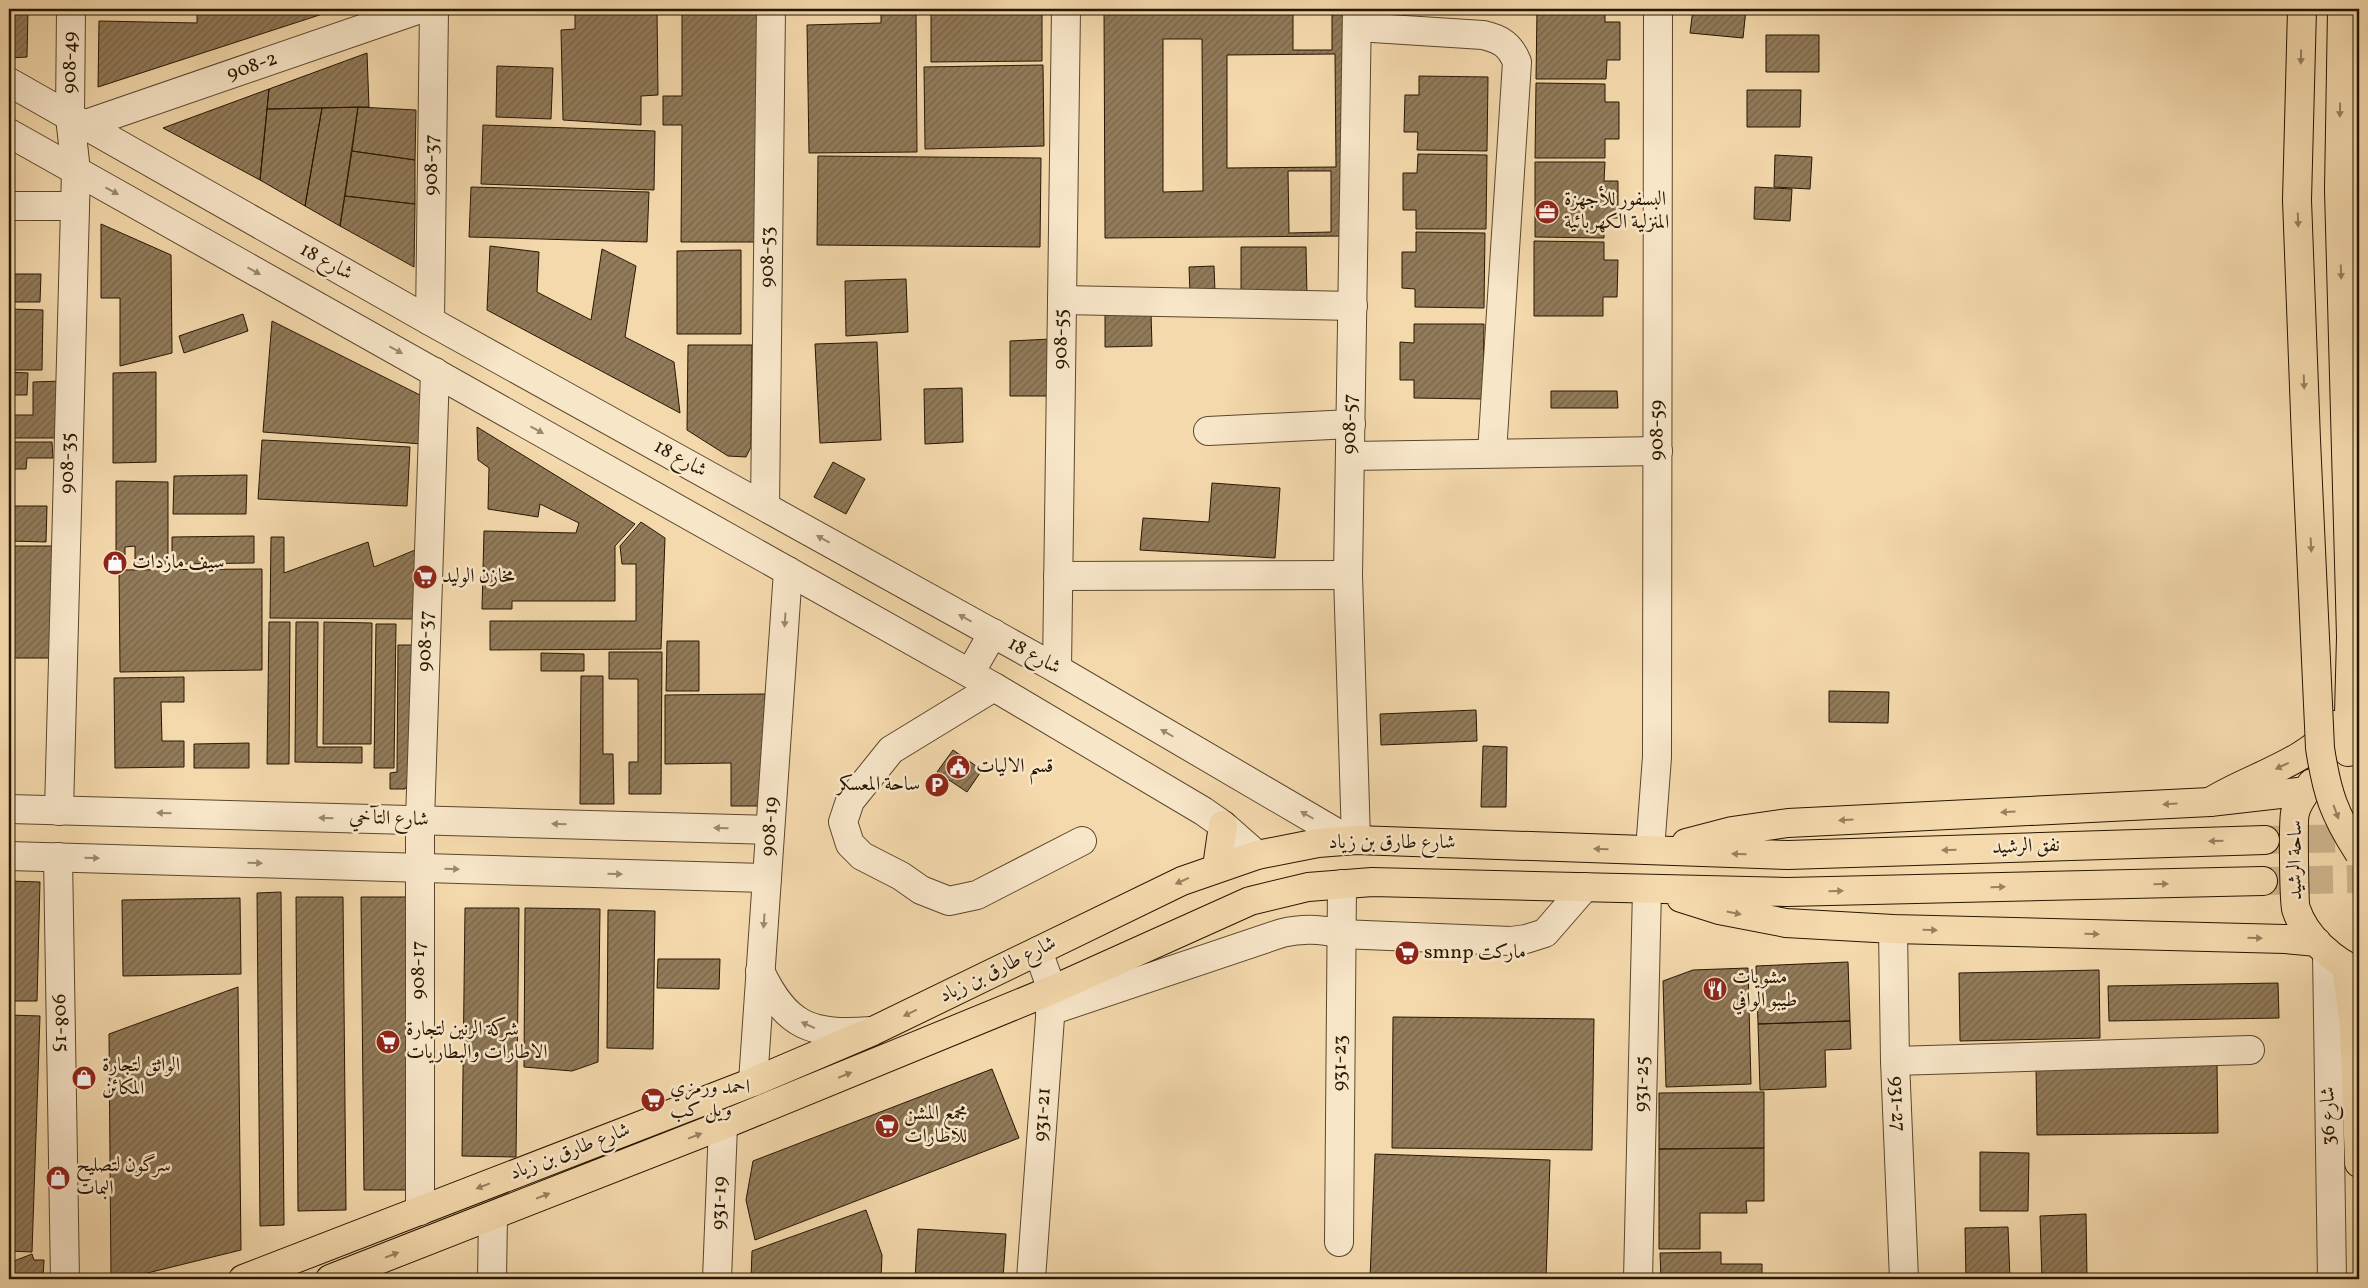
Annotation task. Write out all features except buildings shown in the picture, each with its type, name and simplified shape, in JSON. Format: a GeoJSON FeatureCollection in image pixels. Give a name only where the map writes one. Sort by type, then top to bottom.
{"type":"FeatureCollection","features":[{"type":"Feature","properties":{"kind":"main road"},"geometry":{"type":"LineString","coordinates":[[2302,9],[2297,200],[2320,748],[2325,785],[2339,822],[2359,853]]}},
{"type":"Feature","properties":{"kind":"main road"},"geometry":{"type":"LineString","coordinates":[[2342,9],[2339,190],[2351,637],[2349,751]]}},
{"type":"Feature","properties":{"kind":"main road"},"geometry":{"type":"LineString","coordinates":[[1652,850],[1732,831],[1788,823],[2210,802],[2231,788],[2292,761],[2329,732],[2351,695]]}},
{"type":"Feature","properties":{"kind":"main road","name":"ساحة الرشيد"},"geometry":{"type":"LineString","coordinates":[[2210,802],[2309,787],[2295,813],[2296,908],[2309,932],[2337,958]]}},
{"type":"Feature","properties":{"kind":"main road"},"geometry":{"type":"LineString","coordinates":[[1217,867],[1223,825]]}},
{"type":"Feature","properties":{"kind":"main road","name":"شارع طارق بن زياد"},"geometry":{"type":"LineString","coordinates":[[243,1279],[753,1082],[873,1031],[1182,881],[1217,867],[1258,855],[1318,843],[1353,840],[1788,855]]}},
{"type":"Feature","properties":{"kind":"main road","name":"نفق الرشيد"},"geometry":{"type":"LineString","coordinates":[[1788,855],[2265,840]]}},
{"type":"Feature","properties":{"kind":"main road","name":"شارع طارق بن زياد"},"geometry":{"type":"LineString","coordinates":[[330,1279],[723,1125],[1051,1000],[1250,901],[1279,892],[1372,882],[1787,892]]}},
{"type":"Feature","properties":{"kind":"main road","name":"نفق الرشيد"},"geometry":{"type":"LineString","coordinates":[[1787,892],[2263,882]]}},
{"type":"Feature","properties":{"kind":"main road"},"geometry":{"type":"LineString","coordinates":[[1650,889],[1719,910],[1786,924],[1893,929],[2285,939],[2337,958],[2354,1025],[2359,1163]]}},
{"type":"Feature","properties":{"kind":"street","name":"908-49"},"geometry":{"type":"LineString","coordinates":[[71,9],[77,121]]}},
{"type":"Feature","properties":{"kind":"street","name":"908-2"},"geometry":{"type":"LineString","coordinates":[[77,121],[420,9]]}},
{"type":"Feature","properties":{"kind":"street","name":"908-37"},"geometry":{"type":"LineString","coordinates":[[430,321],[434,9]]}},
{"type":"Feature","properties":{"kind":"street","name":"908-53"},"geometry":{"type":"LineString","coordinates":[[765,506],[771,9]]}},
{"type":"Feature","properties":{"kind":"street","name":"908-55"},"geometry":{"type":"LineString","coordinates":[[1057,669],[1066,9]]}},
{"type":"Feature","properties":{"kind":"street","name":"908-59"},"geometry":{"type":"LineString","coordinates":[[1652,850],[1657,757],[1658,9]]}},
{"type":"Feature","properties":{"kind":"street"},"geometry":{"type":"LineString","coordinates":[[1357,18],[1483,35],[1499,39],[1512,49],[1517,62],[1492,454]]}},
{"type":"Feature","properties":{"kind":"street","name":"908-57"},"geometry":{"type":"LineString","coordinates":[[1353,840],[1348,576],[1357,18]]}},
{"type":"Feature","properties":{"kind":"street","name":"شارع 18"},"geometry":{"type":"LineString","coordinates":[[9,82],[430,321],[1057,669],[1353,840]]}},
{"type":"Feature","properties":{"kind":"street","name":"908-35"},"geometry":{"type":"LineString","coordinates":[[59,811],[77,121]]}},
{"type":"Feature","properties":{"kind":"street"},"geometry":{"type":"LineString","coordinates":[[9,133],[994,687],[1223,825],[1258,855]]}},
{"type":"Feature","properties":{"kind":"street"},"geometry":{"type":"LineString","coordinates":[[9,206],[75,206]]}},
{"type":"Feature","properties":{"kind":"street"},"geometry":{"type":"LineString","coordinates":[[1062,300],[1352,306]]}},
{"type":"Feature","properties":{"kind":"street","name":"908-37"},"geometry":{"type":"LineString","coordinates":[[420,820],[435,372]]}},
{"type":"Feature","properties":{"kind":"street"},"geometry":{"type":"LineString","coordinates":[[1208,431],[1351,424]]}},
{"type":"Feature","properties":{"kind":"street"},"geometry":{"type":"LineString","coordinates":[[1350,456],[1658,451]]}},
{"type":"Feature","properties":{"kind":"street","name":"908-19"},"geometry":{"type":"LineString","coordinates":[[753,1082],[788,571]]}},
{"type":"Feature","properties":{"kind":"street"},"geometry":{"type":"LineString","coordinates":[[1058,576],[1348,576]]}},
{"type":"Feature","properties":{"kind":"street"},"geometry":{"type":"LineString","coordinates":[[970,674],[993,633]]}},
{"type":"Feature","properties":{"kind":"street"},"geometry":{"type":"LineString","coordinates":[[994,687],[892,750],[850,801],[843,822],[850,844],[862,856],[900,876],[921,890],[948,901],[977,895],[1082,842]]}},
{"type":"Feature","properties":{"kind":"street","name":"شارع التآخي"},"geometry":{"type":"LineString","coordinates":[[9,809],[770,830]]}},
{"type":"Feature","properties":{"kind":"street","name":"908-17"},"geometry":{"type":"LineString","coordinates":[[420,820],[420,1211]]}},
{"type":"Feature","properties":{"kind":"street"},"geometry":{"type":"LineString","coordinates":[[9,856],[767,878]]}},
{"type":"Feature","properties":{"kind":"street","name":"908-15"},"geometry":{"type":"LineString","coordinates":[[58,857],[65,1279]]}},
{"type":"Feature","properties":{"kind":"street","name":"931-23"},"geometry":{"type":"LineString","coordinates":[[1339,1242],[1342,884]]}},
{"type":"Feature","properties":{"kind":"street"},"geometry":{"type":"LineString","coordinates":[[1051,1000],[1301,929],[1315,929],[1341,934],[1511,941],[1526,939],[1545,933],[1585,887]]}},
{"type":"Feature","properties":{"kind":"street","name":"931-25"},"geometry":{"type":"LineString","coordinates":[[1638,1279],[1650,889]]}},
{"type":"Feature","properties":{"kind":"street","name":"931-27"},"geometry":{"type":"LineString","coordinates":[[1893,929],[1895,1061],[1904,1279]]}},
{"type":"Feature","properties":{"kind":"street","name":"931-21"},"geometry":{"type":"LineString","coordinates":[[1031,1279],[1051,1000],[1038,951]]}},
{"type":"Feature","properties":{"kind":"street","name":"شارع 36"},"geometry":{"type":"LineString","coordinates":[[2332,1279],[2337,958]]}},
{"type":"Feature","properties":{"kind":"street"},"geometry":{"type":"LineString","coordinates":[[760,971],[775,998],[784,1009],[809,1026],[838,1033],[873,1031]]}},
{"type":"Feature","properties":{"kind":"street"},"geometry":{"type":"LineString","coordinates":[[1895,1061],[2250,1050]]}},
{"type":"Feature","properties":{"kind":"street","name":"931-19"},"geometry":{"type":"LineString","coordinates":[[717,1279],[723,1125]]}},
{"type":"Feature","properties":{"kind":"street"},"geometry":{"type":"LineString","coordinates":[[492,1279],[493,1216]]}},
{"type":"Feature","properties":{"kind":"tunnel"},"geometry":{"type":"LineString","coordinates":[[2265,840],[2359,838]]}},
{"type":"Feature","properties":{"kind":"tunnel"},"geometry":{"type":"LineString","coordinates":[[2263,881],[2359,879]]}},
{"type":"Feature","properties":{"kind":"place","name":"البسفور للأجهزة المنزلية الكهربائية"},"geometry":{"type":"Point","coordinates":[1547,212]}},
{"type":"Feature","properties":{"kind":"place","name":"سيف مازدات"},"geometry":{"type":"Point","coordinates":[115,563]}},
{"type":"Feature","properties":{"kind":"place","name":"مخازن الوليد"},"geometry":{"type":"Point","coordinates":[425,577]}},
{"type":"Feature","properties":{"kind":"place","name":"قسم الاليات"},"geometry":{"type":"Point","coordinates":[958,767]}},
{"type":"Feature","properties":{"kind":"place","name":"ساحة المعسكر"},"geometry":{"type":"Point","coordinates":[937,785]}},
{"type":"Feature","properties":{"kind":"place","name":"smnp ماركت"},"geometry":{"type":"Point","coordinates":[1407,953]}},
{"type":"Feature","properties":{"kind":"place","name":"مشويات طيبو الوافي"},"geometry":{"type":"Point","coordinates":[1715,989]}},
{"type":"Feature","properties":{"kind":"place","name":"شركة الرنين لتجارة الاطارات والبطاريات"},"geometry":{"type":"Point","coordinates":[388,1042]}},
{"type":"Feature","properties":{"kind":"place","name":"الواثق لتجارة المكائن"},"geometry":{"type":"Point","coordinates":[84,1078]}},
{"type":"Feature","properties":{"kind":"place","name":"احمد ورمزي ويل كب"},"geometry":{"type":"Point","coordinates":[653,1100]}},
{"type":"Feature","properties":{"kind":"place","name":"مجمع المشن للاطارات"},"geometry":{"type":"Point","coordinates":[887,1126]}},
{"type":"Feature","properties":{"kind":"place","name":"سرگون لتصليح البمات"},"geometry":{"type":"Point","coordinates":[58,1178]}}]}
